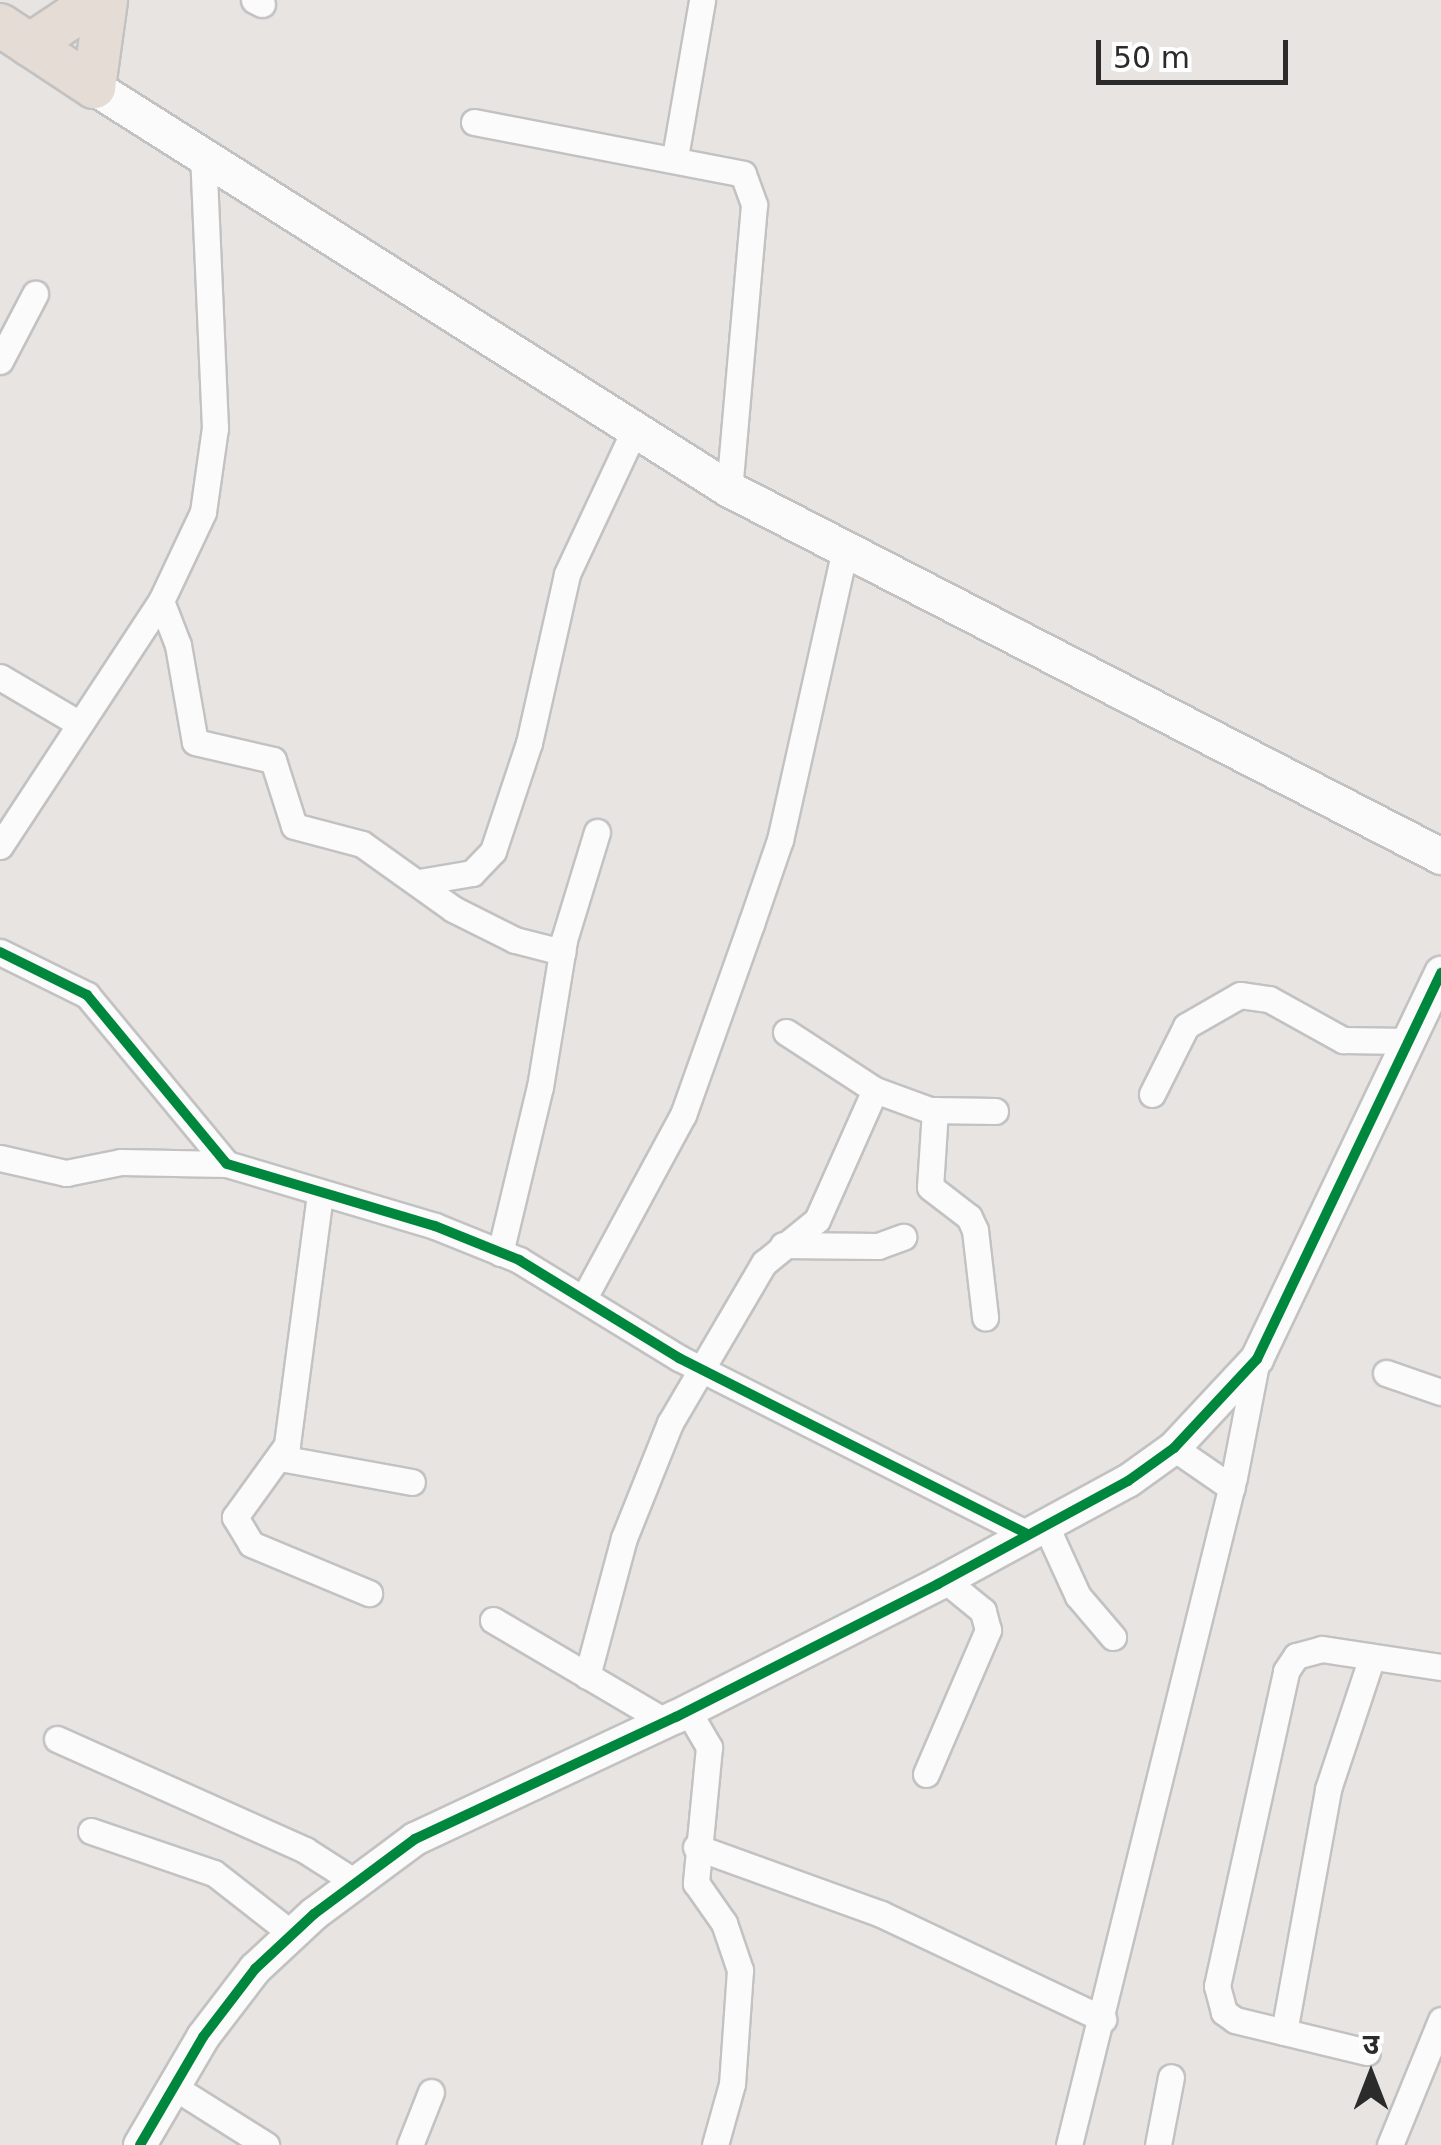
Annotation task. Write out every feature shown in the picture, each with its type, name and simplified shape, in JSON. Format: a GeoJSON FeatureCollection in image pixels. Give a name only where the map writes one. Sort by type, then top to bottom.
{"type":"FeatureCollection","features":[{"type":"Feature","properties":{"kind":"highway"},"geometry":{"type":"LineString","coordinates":[[15,35],[97,0]]}},
{"type":"Feature","properties":{"kind":"highway"},"geometry":{"type":"LineString","coordinates":[[15,35],[94,86],[106,0]]}},
{"type":"Feature","properties":{"kind":"main road"},"geometry":{"type":"LineString","coordinates":[[94,86],[729,490],[1441,856]]}},
{"type":"Feature","properties":{"kind":"street"},"geometry":{"type":"LineString","coordinates":[[674,157],[702,0]]}},
{"type":"Feature","properties":{"kind":"street"},"geometry":{"type":"LineString","coordinates":[[474,122],[731,168],[751,186],[729,490]]}},
{"type":"Feature","properties":{"kind":"street"},"geometry":{"type":"LineString","coordinates":[[0,846],[162,602],[203,512],[215,428],[203,157]]}},
{"type":"Feature","properties":{"kind":"street"},"geometry":{"type":"LineString","coordinates":[[0,361],[35,294]]}},
{"type":"Feature","properties":{"kind":"street"},"geometry":{"type":"LineString","coordinates":[[419,882],[472,872],[494,851],[529,743],[567,574],[634,432]]}},
{"type":"Feature","properties":{"kind":"street"},"geometry":{"type":"LineString","coordinates":[[585,1296],[683,1115],[762,890],[801,753],[845,550]]}},
{"type":"Feature","properties":{"kind":"street"},"geometry":{"type":"LineString","coordinates":[[162,602],[178,645],[194,742],[273,760],[294,826],[362,844],[452,909],[515,940],[562,952]]}},
{"type":"Feature","properties":{"kind":"street"},"geometry":{"type":"LineString","coordinates":[[0,677],[78,724]]}},
{"type":"Feature","properties":{"kind":"street"},"geometry":{"type":"LineString","coordinates":[[500,1253],[562,952],[597,832]]}},
{"type":"Feature","properties":{"kind":"street"},"geometry":{"type":"LineString","coordinates":[[0,952],[87,995],[227,1164]]}},
{"type":"Feature","properties":{"kind":"street"},"geometry":{"type":"LineString","coordinates":[[1069,2145],[1232,1488],[1257,1358],[1441,974]]}},
{"type":"Feature","properties":{"kind":"street"},"geometry":{"type":"LineString","coordinates":[[1152,1094],[1186,1026],[1240,995],[1269,999],[1343,1040],[1407,1041]]}},
{"type":"Feature","properties":{"kind":"street"},"geometry":{"type":"LineString","coordinates":[[786,1032],[875,1090],[936,1110],[995,1111]]}},
{"type":"Feature","properties":{"kind":"street"},"geometry":{"type":"LineString","coordinates":[[587,1676],[639,1492],[670,1423],[764,1263],[816,1220],[875,1090]]}},
{"type":"Feature","properties":{"kind":"street"},"geometry":{"type":"LineString","coordinates":[[936,1110],[930,1187],[969,1217],[975,1230],[985,1317]]}},
{"type":"Feature","properties":{"kind":"street"},"geometry":{"type":"LineString","coordinates":[[0,1158],[66,1173],[121,1162],[227,1164],[500,1253],[585,1296],[704,1371],[1036,1529],[1078,1596],[1113,1637]]}},
{"type":"Feature","properties":{"kind":"street"},"geometry":{"type":"LineString","coordinates":[[320,1194],[291,1428],[280,1458],[242,1502],[235,1517],[238,1530],[250,1544],[369,1594]]}},
{"type":"Feature","properties":{"kind":"street"},"geometry":{"type":"LineString","coordinates":[[783,1245],[878,1246],[903,1237]]}},
{"type":"Feature","properties":{"kind":"street"},"geometry":{"type":"LineString","coordinates":[[140,2145],[174,2087],[255,1969],[355,1882],[415,1839],[677,1717],[1128,1481],[1174,1448],[1257,1358]]}},
{"type":"Feature","properties":{"kind":"street"},"geometry":{"type":"LineString","coordinates":[[1386,1373],[1441,1392]]}},
{"type":"Feature","properties":{"kind":"street"},"geometry":{"type":"LineString","coordinates":[[1174,1448],[1232,1488]]}},
{"type":"Feature","properties":{"kind":"street"},"geometry":{"type":"LineString","coordinates":[[280,1458],[412,1482]]}},
{"type":"Feature","properties":{"kind":"street"},"geometry":{"type":"LineString","coordinates":[[926,1774],[988,1630],[982,1611],[945,1580]]}},
{"type":"Feature","properties":{"kind":"street"},"geometry":{"type":"LineString","coordinates":[[493,1620],[587,1676],[677,1717],[709,1747],[696,1847],[696,1883],[724,1923],[740,1970],[732,2084],[715,2145]]}},
{"type":"Feature","properties":{"kind":"street"},"geometry":{"type":"LineString","coordinates":[[1367,2052],[1235,2020],[1224,2012],[1216,1986],[1286,1670],[1306,1651],[1441,1667]]}},
{"type":"Feature","properties":{"kind":"street"},"geometry":{"type":"LineString","coordinates":[[1284,2032],[1328,1789],[1372,1657]]}},
{"type":"Feature","properties":{"kind":"street"},"geometry":{"type":"LineString","coordinates":[[57,1739],[306,1850],[355,1882]]}},
{"type":"Feature","properties":{"kind":"street"},"geometry":{"type":"LineString","coordinates":[[91,1831],[214,1872],[292,1934]]}},
{"type":"Feature","properties":{"kind":"street"},"geometry":{"type":"LineString","coordinates":[[696,1847],[881,1914],[1103,2019]]}},
{"type":"Feature","properties":{"kind":"street"},"geometry":{"type":"LineString","coordinates":[[1390,2145],[1441,2020]]}},
{"type":"Feature","properties":{"kind":"street"},"geometry":{"type":"LineString","coordinates":[[1158,2145],[1170,2077]]}},
{"type":"Feature","properties":{"kind":"street"},"geometry":{"type":"LineString","coordinates":[[174,2087],[266,2145]]}},
{"type":"Feature","properties":{"kind":"street"},"geometry":{"type":"LineString","coordinates":[[410,2145],[431,2092]]}},
{"type":"Feature","properties":{"kind":"cycle path"},"geometry":{"type":"LineString","coordinates":[[0,952],[87,995],[227,1164],[435,1226],[519,1260],[679,1358],[1027,1534]]}},
{"type":"Feature","properties":{"kind":"cycle path"},"geometry":{"type":"LineString","coordinates":[[140,2145],[203,2037],[255,1969],[314,1914],[415,1839],[676,1717],[938,1584],[1128,1481],[1174,1448],[1257,1359],[1441,973]]}}]}
